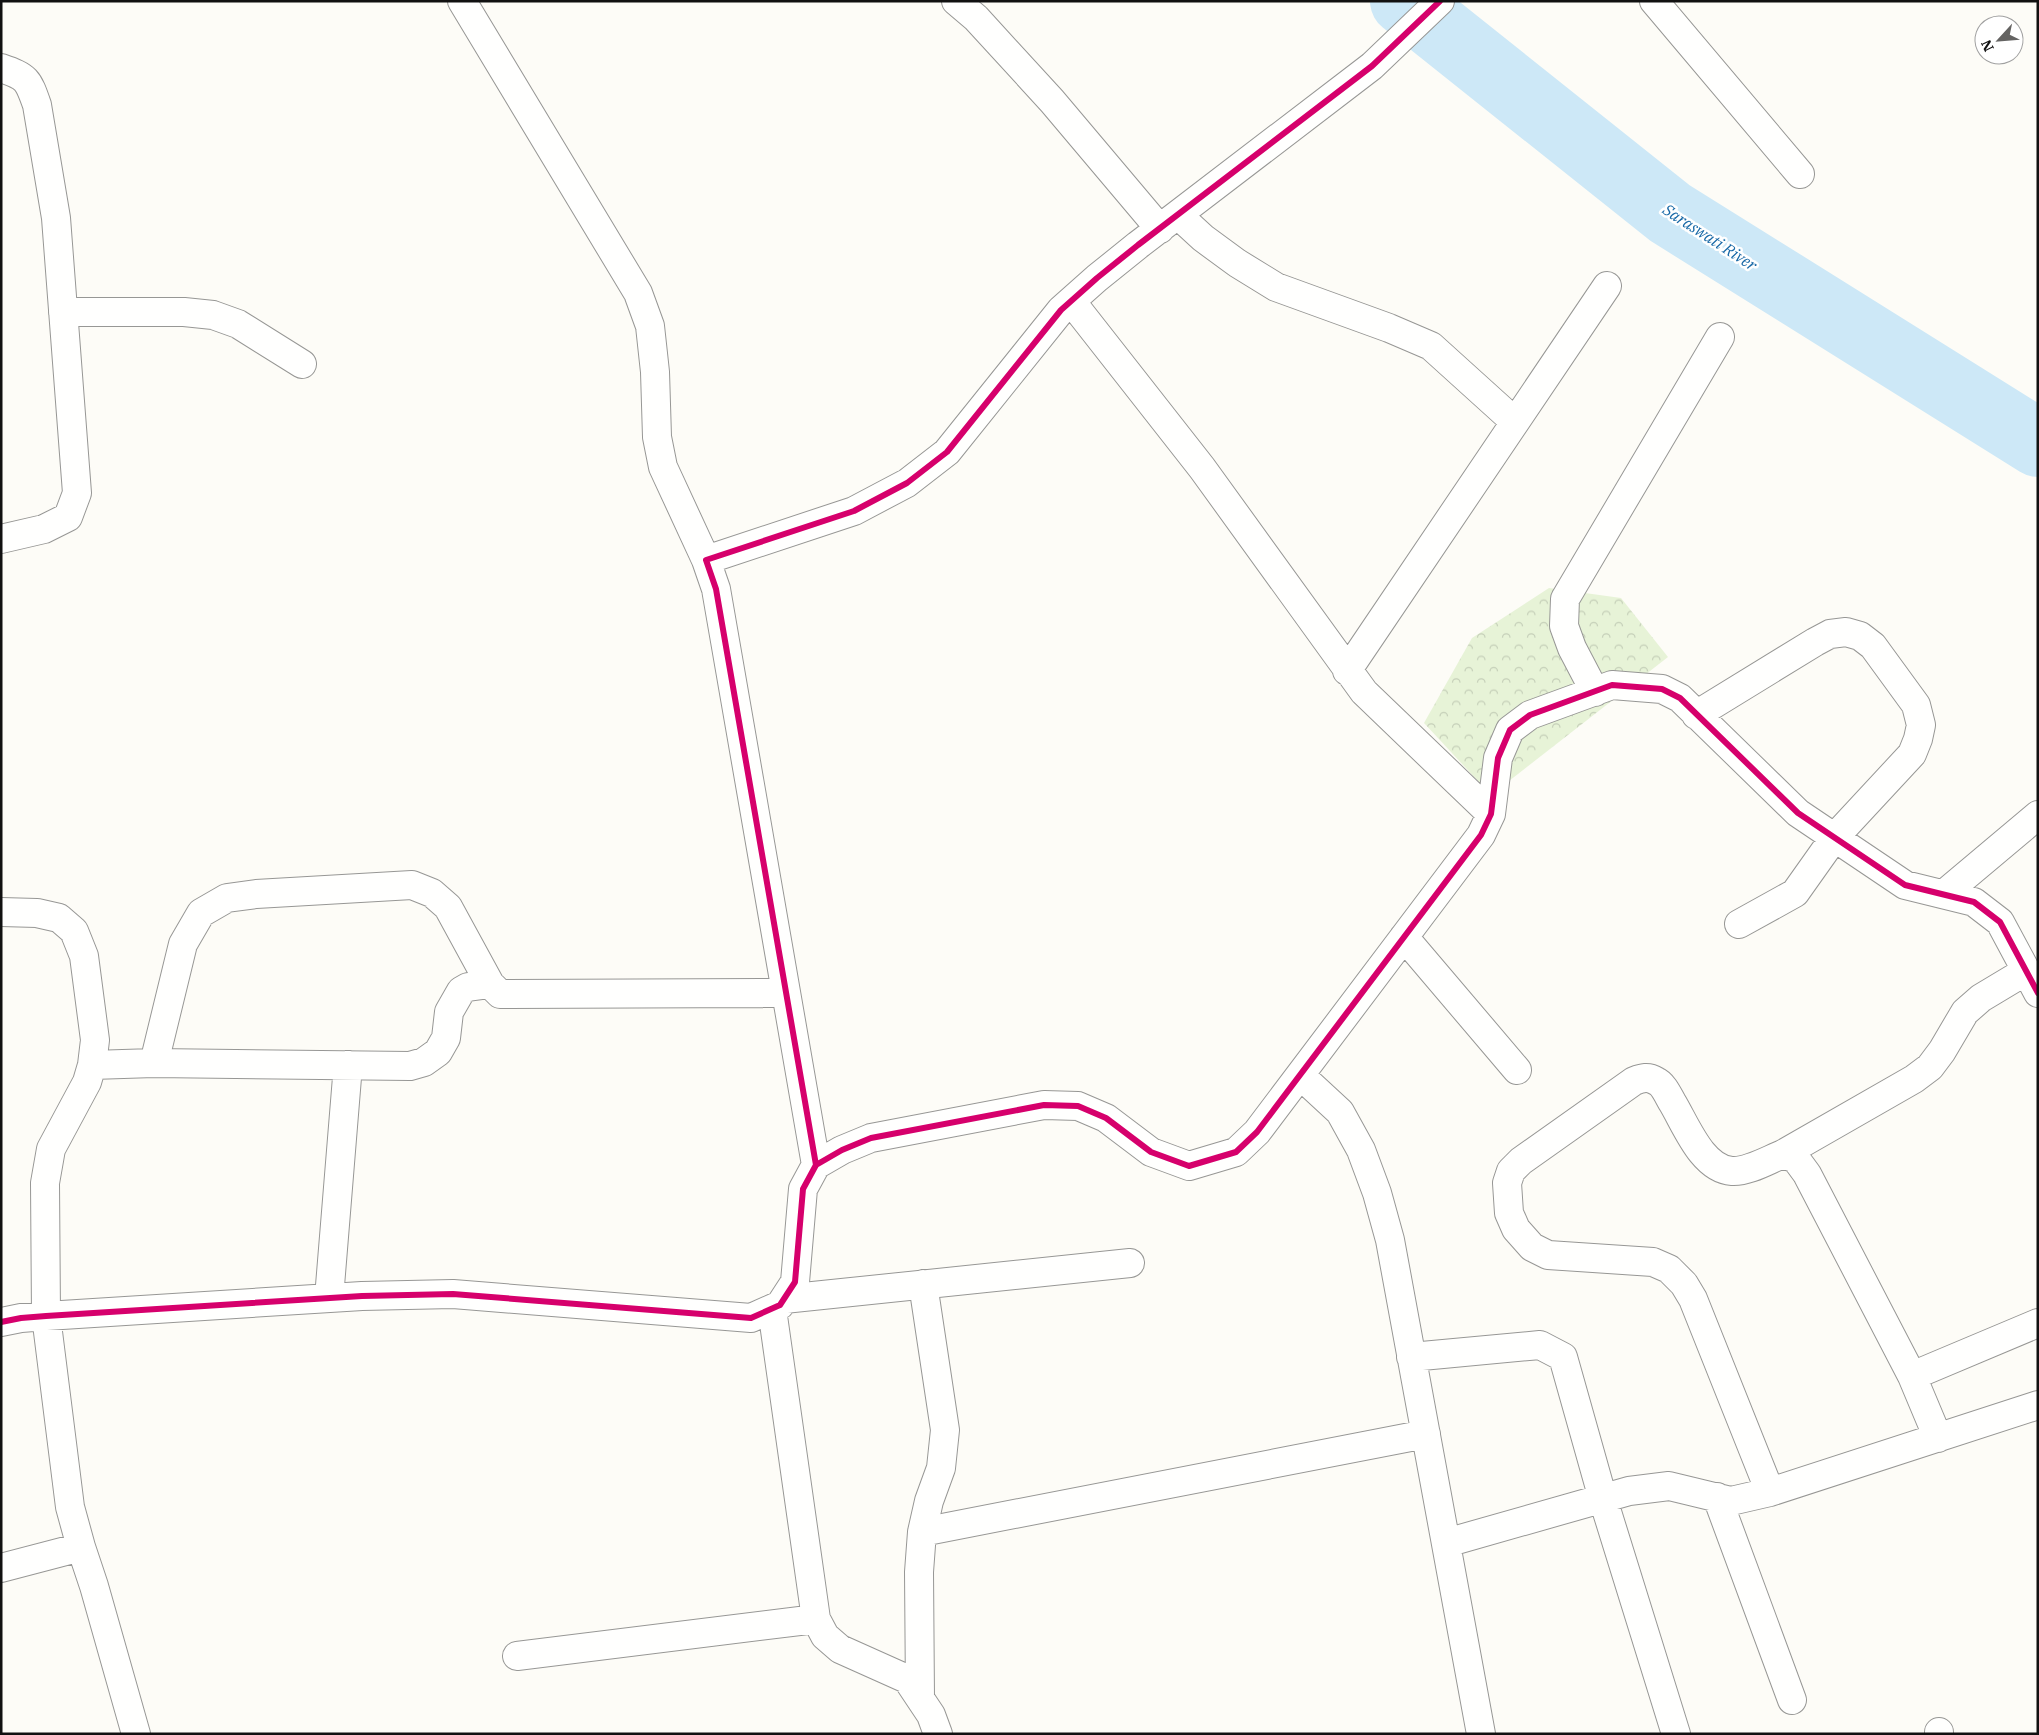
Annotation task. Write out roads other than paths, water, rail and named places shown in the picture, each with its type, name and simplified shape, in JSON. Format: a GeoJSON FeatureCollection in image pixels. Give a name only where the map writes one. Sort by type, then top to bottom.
{"type":"FeatureCollection","features":[{"type":"Feature","properties":{"kind":"street"},"geometry":{"type":"LineString","coordinates":[[462,1],[638,293],[650,326],[657,437],[663,467],[706,560],[716,589],[816,1165]]}},
{"type":"Feature","properties":{"kind":"street"},"geometry":{"type":"LineString","coordinates":[[956,1],[976,18],[1169,222],[1203,238],[1237,263],[1276,287],[1389,328],[1431,346],[1514,422]]}},
{"type":"Feature","properties":{"kind":"street"},"geometry":{"type":"LineString","coordinates":[[706,560],[854,511],[907,483],[947,452],[1070,301],[1097,278],[1372,66],[1440,1]]}},
{"type":"Feature","properties":{"kind":"street"},"geometry":{"type":"LineString","coordinates":[[1654,1],[1800,174]]}},
{"type":"Feature","properties":{"kind":"street"},"geometry":{"type":"LineString","coordinates":[[1,68],[21,75],[31,88],[37,105],[56,218],[77,492],[68,518],[44,529],[1,539]]}},
{"type":"Feature","properties":{"kind":"street"},"geometry":{"type":"LineString","coordinates":[[1347,670],[1607,286]]}},
{"type":"Feature","properties":{"kind":"street"},"geometry":{"type":"LineString","coordinates":[[1070,301],[1202,468],[1364,692],[1491,814]]}},
{"type":"Feature","properties":{"kind":"street"},"geometry":{"type":"LineString","coordinates":[[63,312],[184,312],[213,315],[238,324],[302,364]]}},
{"type":"Feature","properties":{"kind":"street"},"geometry":{"type":"LineString","coordinates":[[1595,692],[1572,648],[1564,626],[1565,599],[1720,337]]}},
{"type":"Feature","properties":{"kind":"street"},"geometry":{"type":"LineString","coordinates":[[1696,715],[1830,634],[1846,632],[1860,636],[1873,646],[1916,705],[1921,725],[1912,754],[1834,838],[1795,893],[1739,924]]}},
{"type":"Feature","properties":{"kind":"street"},"geometry":{"type":"LineString","coordinates":[[938,1734],[931,1714],[907,1679],[840,1649],[825,1636],[816,1619],[778,1304],[795,1282],[803,1189],[816,1165],[842,1150],[871,1138],[1044,1105],[1078,1106],[1106,1118],[1151,1152],[1189,1166],[1236,1152],[1256,1132],[1481,835],[1491,814],[1498,758],[1510,730],[1530,715],[1612,686],[1662,689],[1680,698],[1798,813],[1834,838],[1905,885],[1974,902],[2000,922],[2032,982],[1981,998],[1965,1012],[1934,1062],[1914,1079],[1783,1154],[1735,1171],[1720,1169],[1706,1159],[1667,1093],[1657,1081],[1646,1077],[1634,1080],[1521,1161],[1512,1171],[1506,1183],[1509,1213],[1516,1229],[1532,1247],[1548,1255],[1652,1262],[1669,1269],[1684,1284],[1693,1299],[1770,1492]]}},
{"type":"Feature","properties":{"kind":"street"},"geometry":{"type":"LineString","coordinates":[[1944,894],[2038,815]]}},
{"type":"Feature","properties":{"kind":"street"},"geometry":{"type":"LineString","coordinates":[[154,1063],[183,944],[201,913],[227,898],[256,894],[412,885],[432,893],[448,907],[490,984],[500,994],[786,994]]}},
{"type":"Feature","properties":{"kind":"street"},"geometry":{"type":"LineString","coordinates":[[1,912],[37,913],[59,918],[74,931],[84,956],[96,1040],[92,1065],[86,1082],[51,1149],[45,1183],[46,1316],[70,1507],[136,1734]]}},
{"type":"Feature","properties":{"kind":"street"},"geometry":{"type":"LineString","coordinates":[[1404,937],[1517,1070]]}},
{"type":"Feature","properties":{"kind":"street"},"geometry":{"type":"LineString","coordinates":[[92,1065],[154,1063],[410,1066],[424,1062],[438,1052],[446,1038],[449,1012],[461,991],[468,987],[490,984]]}},
{"type":"Feature","properties":{"kind":"street"},"geometry":{"type":"LineString","coordinates":[[330,1298],[348,1065]]}},
{"type":"Feature","properties":{"kind":"street"},"geometry":{"type":"LineString","coordinates":[[1300,1075],[1340,1112],[1360,1150],[1377,1193],[1390,1240],[1481,1734]]}},
{"type":"Feature","properties":{"kind":"street"},"geometry":{"type":"LineString","coordinates":[[1783,1154],[1796,1159],[1807,1174],[1912,1376],[1938,1438]]}},
{"type":"Feature","properties":{"kind":"street"},"geometry":{"type":"LineString","coordinates":[[1,1322],[46,1316],[330,1298],[453,1294],[751,1318],[778,1304],[923,1284],[1130,1263]]}},
{"type":"Feature","properties":{"kind":"street"},"geometry":{"type":"LineString","coordinates":[[920,1698],[919,1572],[922,1532],[929,1501],[941,1468],[945,1430],[923,1284]]}},
{"type":"Feature","properties":{"kind":"street"},"geometry":{"type":"LineString","coordinates":[[1912,1376],[2038,1323]]}},
{"type":"Feature","properties":{"kind":"street"},"geometry":{"type":"LineString","coordinates":[[1411,1356],[1540,1346],[1563,1357],[1603,1498],[1676,1734]]}},
{"type":"Feature","properties":{"kind":"street"},"geometry":{"type":"LineString","coordinates":[[1446,1543],[1629,1491],[1669,1486],[1731,1501],[1770,1492],[2038,1405]]}},
{"type":"Feature","properties":{"kind":"street"},"geometry":{"type":"LineString","coordinates":[[922,1532],[1426,1434]]}},
{"type":"Feature","properties":{"kind":"street"},"geometry":{"type":"LineString","coordinates":[[1717,1497],[1792,1700]]}},
{"type":"Feature","properties":{"kind":"street"},"geometry":{"type":"LineString","coordinates":[[1,1568],[81,1547]]}},
{"type":"Feature","properties":{"kind":"street"},"geometry":{"type":"LineString","coordinates":[[516,1656],[816,1619]]}},
{"type":"Feature","properties":{"kind":"waterway","name":"Saraswati River"},"geometry":{"type":"LineString","coordinates":[[1404,1],[1670,213],[2038,443]]}}]}
